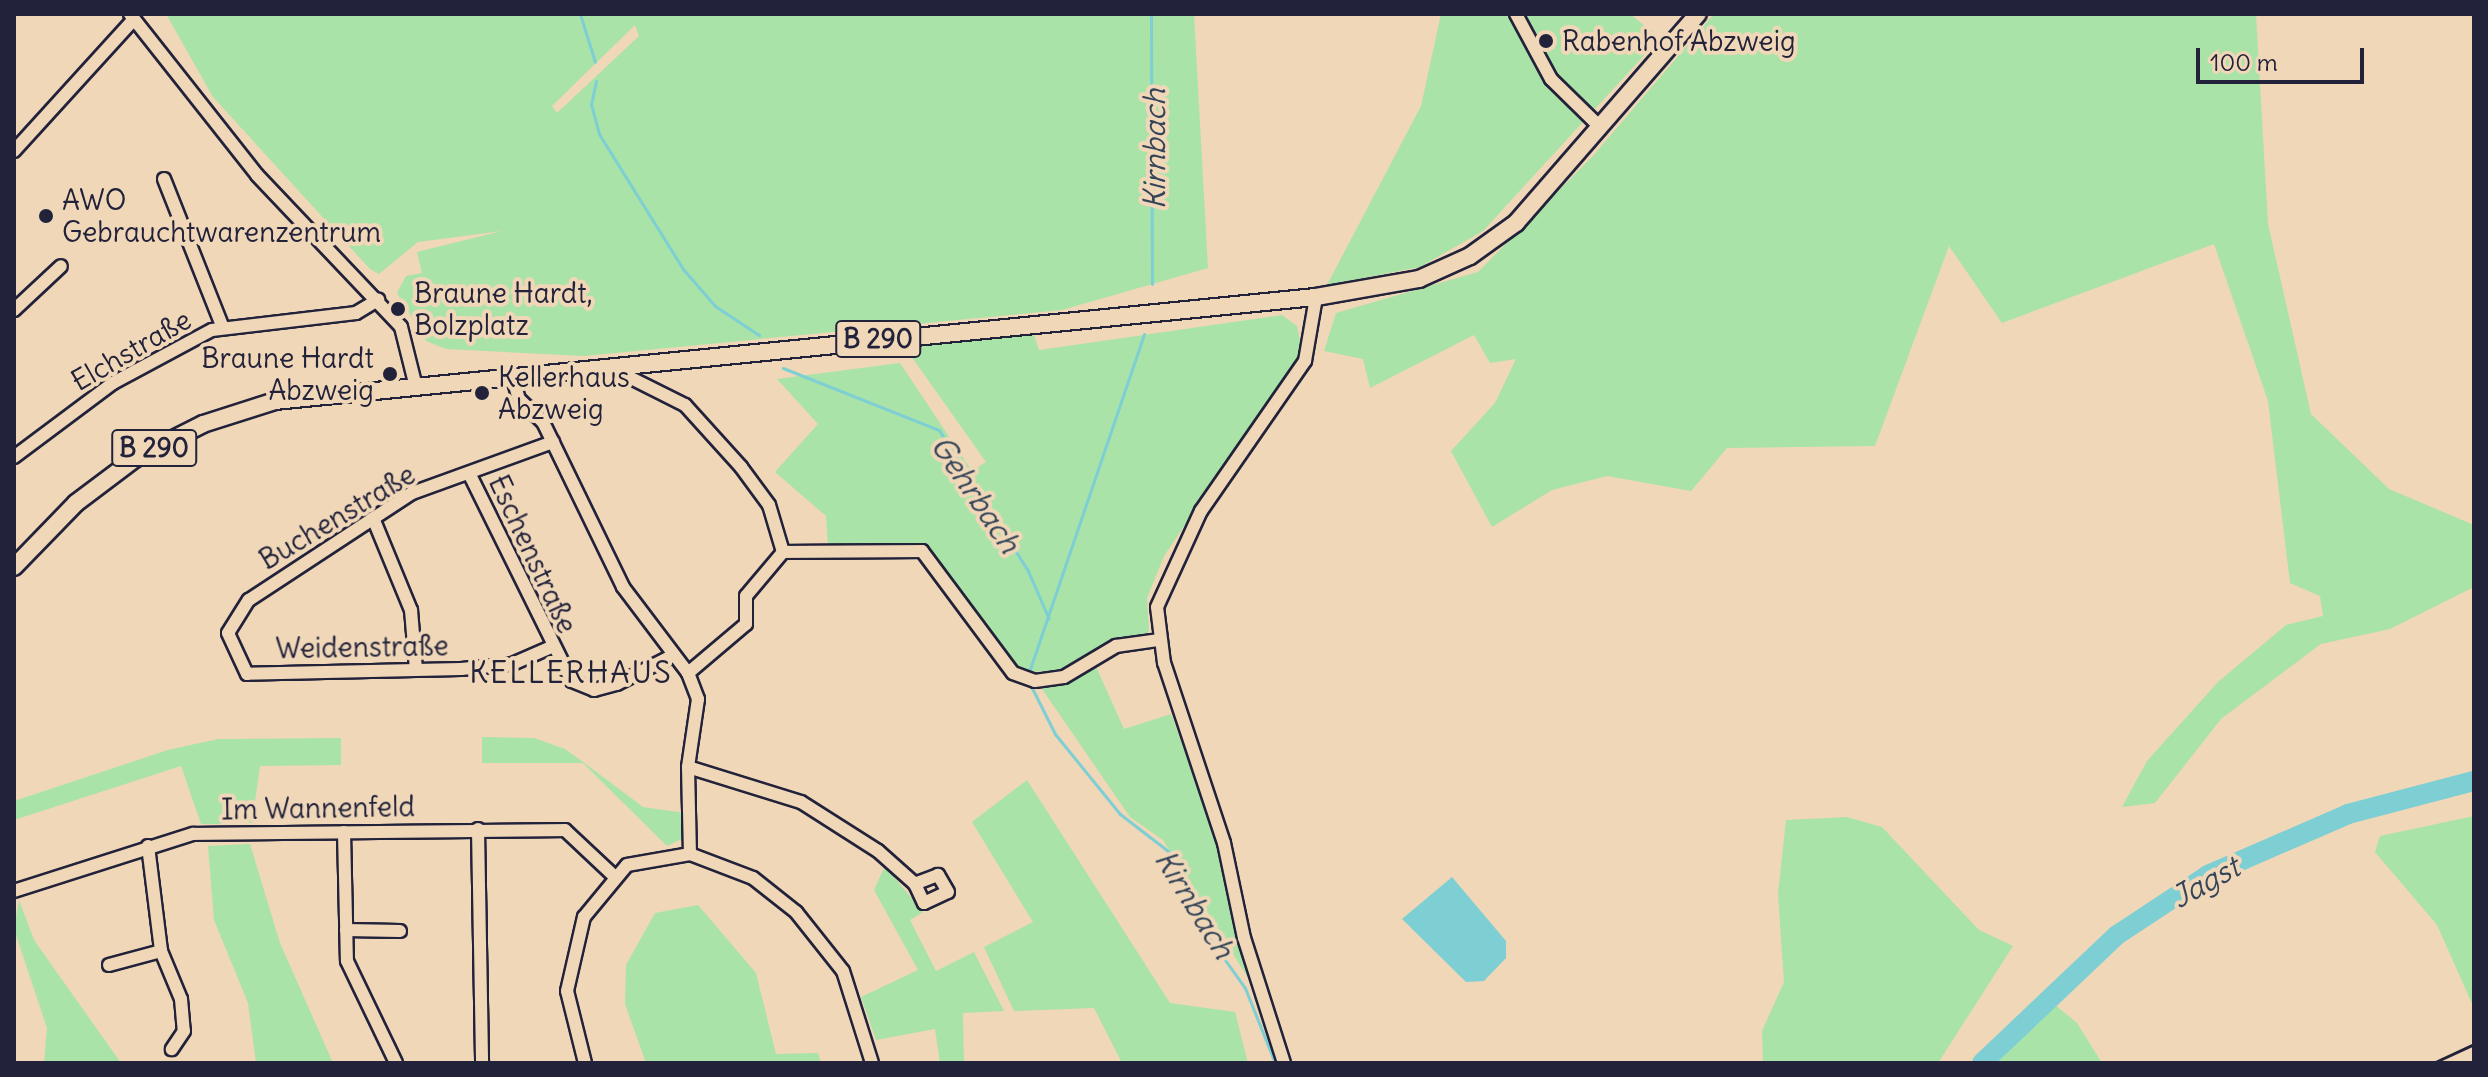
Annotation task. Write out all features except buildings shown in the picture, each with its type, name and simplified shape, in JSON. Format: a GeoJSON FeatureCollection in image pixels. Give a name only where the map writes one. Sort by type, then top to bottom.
{"type":"FeatureCollection","features":[{"type":"Feature","properties":{"kind":"main road","name":"B 290"},"geometry":{"type":"LineString","coordinates":[[14,567],[105,479],[203,424],[275,401],[415,383],[1316,297],[1391,287],[1470,256],[1516,223],[1698,14]]}},
{"type":"Feature","properties":{"kind":"street"},"geometry":{"type":"LineString","coordinates":[[1516,14],[1538,55],[1599,126]]}},
{"type":"Feature","properties":{"kind":"street"},"geometry":{"type":"LineString","coordinates":[[14,151],[132,16],[257,175],[378,300],[406,337],[415,383]]}},
{"type":"Feature","properties":{"kind":"street"},"geometry":{"type":"LineString","coordinates":[[164,179],[223,328]]}},
{"type":"Feature","properties":{"kind":"street"},"geometry":{"type":"LineString","coordinates":[[14,310],[61,266]]}},
{"type":"Feature","properties":{"kind":"street"},"geometry":{"type":"LineString","coordinates":[[1284,1063],[1244,938],[1224,843],[1158,640],[1167,572],[1208,500],[1291,388],[1314,338],[1316,297]]}},
{"type":"Feature","properties":{"kind":"street","name":"Elchstraße"},"geometry":{"type":"LineString","coordinates":[[14,457],[113,383],[223,328],[356,313],[378,300]]}},
{"type":"Feature","properties":{"kind":"street"},"geometry":{"type":"LineString","coordinates":[[625,364],[627,376],[685,405],[741,467],[769,505],[783,552]]}},
{"type":"Feature","properties":{"kind":"street"},"geometry":{"type":"LineString","coordinates":[[512,375],[519,399],[553,442],[623,587],[688,673],[698,699],[688,767],[690,854]]}},
{"type":"Feature","properties":{"kind":"street","name":"Buchenstraße"},"geometry":{"type":"LineString","coordinates":[[233,652],[232,617],[249,600],[373,518],[412,493],[553,442]]}},
{"type":"Feature","properties":{"kind":"street","name":"Eschenstraße"},"geometry":{"type":"LineString","coordinates":[[469,473],[549,648],[572,681],[594,690],[674,655]]}},
{"type":"Feature","properties":{"kind":"street"},"geometry":{"type":"LineString","coordinates":[[373,518],[411,610],[416,670]]}},
{"type":"Feature","properties":{"kind":"street"},"geometry":{"type":"LineString","coordinates":[[688,673],[746,624],[746,596],[783,552],[922,551],[1013,673],[1035,681],[1064,677],[1116,646],[1158,640]]}},
{"type":"Feature","properties":{"kind":"street","name":"Weidenstraße"},"geometry":{"type":"LineString","coordinates":[[233,652],[247,674],[512,664],[549,648]]}},
{"type":"Feature","properties":{"kind":"street"},"geometry":{"type":"LineString","coordinates":[[688,767],[801,802],[915,884]]}},
{"type":"Feature","properties":{"kind":"street"},"geometry":{"type":"LineString","coordinates":[[478,829],[482,1063]]}},
{"type":"Feature","properties":{"kind":"street","name":"Im Wannenfeld"},"geometry":{"type":"LineString","coordinates":[[14,891],[193,834],[565,830],[613,875]]}},
{"type":"Feature","properties":{"kind":"street"},"geometry":{"type":"LineString","coordinates":[[344,832],[347,961],[396,1063]]}},
{"type":"Feature","properties":{"kind":"street"},"geometry":{"type":"LineString","coordinates":[[148,846],[161,951],[181,999],[184,1031],[172,1049]]}},
{"type":"Feature","properties":{"kind":"street"},"geometry":{"type":"LineString","coordinates":[[585,1063],[567,991],[569,963],[584,917],[613,875],[650,856],[690,854],[753,878],[796,912],[843,971],[872,1063]]}},
{"type":"Feature","properties":{"kind":"street"},"geometry":{"type":"LineString","coordinates":[[346,930],[400,931]]}},
{"type":"Feature","properties":{"kind":"street"},"geometry":{"type":"LineString","coordinates":[[109,965],[161,951]]}},
{"type":"Feature","properties":{"kind":"green space"},"geometry":{"type":"Polygon","coordinates":[[[166,14],[1194,14],[1208,268],[1062,310],[584,356],[446,349],[426,341],[397,293],[406,276],[422,273],[417,252],[502,231],[418,242],[379,274],[370,269],[213,97],[166,14]],[[635,25],[552,106],[557,113],[639,36],[635,25]]]}},
{"type":"Feature","properties":{"kind":"green space"},"geometry":{"type":"Polygon","coordinates":[[[1441,14],[1630,14],[1660,38],[1483,231],[1420,267],[1327,285],[1421,106],[1441,14]]]}},
{"type":"Feature","properties":{"kind":"green space"},"geometry":{"type":"Polygon","coordinates":[[[1714,14],[2256,14],[2268,224],[2311,414],[2389,489],[2474,525],[2474,587],[2390,629],[2321,644],[2221,719],[2155,803],[2122,807],[2147,761],[2218,682],[2286,625],[2323,616],[2320,596],[2290,583],[2268,401],[2214,244],[2002,323],[1949,246],[1875,446],[1727,448],[1691,491],[1607,476],[1552,490],[1492,527],[1451,451],[1495,403],[1516,359],[1490,363],[1474,335],[1370,388],[1363,359],[1324,351],[1336,313],[1478,272],[1592,157],[1714,14]]]}},
{"type":"Feature","properties":{"kind":"green space"},"geometry":{"type":"Polygon","coordinates":[[[1282,315],[1297,326],[1302,351],[1164,556],[1147,598],[1149,632],[1059,671],[1022,672],[1009,660],[939,560],[920,545],[828,547],[826,516],[775,472],[818,424],[777,379],[900,363],[972,471],[986,462],[904,346],[1033,332],[1039,350],[1282,315]]]}},
{"type":"Feature","properties":{"kind":"green space"},"geometry":{"type":"Polygon","coordinates":[[[1094,662],[1124,729],[1171,714],[1217,838],[1251,983],[1163,840],[1130,817],[1040,686],[1062,684],[1094,662]]]}},
{"type":"Feature","properties":{"kind":"green space"},"geometry":{"type":"Polygon","coordinates":[[[482,737],[534,738],[565,749],[643,807],[685,813],[684,838],[667,846],[583,763],[482,763],[482,737]]]}},
{"type":"Feature","properties":{"kind":"green space"},"geometry":{"type":"Polygon","coordinates":[[[341,738],[341,765],[260,766],[252,823],[222,817],[221,824],[201,824],[181,766],[14,820],[14,801],[168,750],[218,739],[341,738]]]}},
{"type":"Feature","properties":{"kind":"green space"},"geometry":{"type":"Polygon","coordinates":[[[1027,780],[1170,1003],[1235,1012],[1248,1063],[1122,1063],[1094,1008],[1014,1011],[984,947],[1033,922],[972,822],[1027,780]]]}},
{"type":"Feature","properties":{"kind":"green space"},"geometry":{"type":"Polygon","coordinates":[[[2474,816],[2474,1008],[2437,925],[2375,852],[2380,836],[2474,816]]]}},
{"type":"Feature","properties":{"kind":"green space"},"geometry":{"type":"Polygon","coordinates":[[[1847,817],[1882,827],[1979,930],[2013,946],[1938,1063],[1763,1063],[1762,1031],[1784,982],[1778,894],[1786,820],[1847,817]]]}},
{"type":"Feature","properties":{"kind":"green space"},"geometry":{"type":"Polygon","coordinates":[[[250,844],[280,943],[333,1063],[256,1063],[248,1003],[214,920],[208,846],[250,844]]]}},
{"type":"Feature","properties":{"kind":"green space"},"geometry":{"type":"Polygon","coordinates":[[[885,866],[923,912],[910,920],[936,971],[974,952],[1004,1011],[963,1013],[964,1063],[940,1063],[935,1029],[876,1040],[861,997],[918,970],[874,890],[885,866]]]}},
{"type":"Feature","properties":{"kind":"green space"},"geometry":{"type":"Polygon","coordinates":[[[19,900],[34,940],[121,1063],[44,1063],[47,1028],[14,929],[19,900]]]}},
{"type":"Feature","properties":{"kind":"green space"},"geometry":{"type":"Polygon","coordinates":[[[698,905],[756,973],[776,1054],[818,1053],[821,1063],[646,1063],[625,1004],[626,965],[655,913],[698,905]]]}},
{"type":"Feature","properties":{"kind":"green space"},"geometry":{"type":"Polygon","coordinates":[[[2054,1004],[2077,1023],[2102,1063],[1996,1063],[2054,1004]]]}},
{"type":"Feature","properties":{"kind":"water"},"geometry":{"type":"Polygon","coordinates":[[[1452,877],[1506,941],[1506,958],[1484,981],[1466,982],[1402,919],[1452,877]]]}},
{"type":"Feature","properties":{"kind":"waterway","name":"Gehrbach"},"geometry":{"type":"LineString","coordinates":[[580,14],[595,62]]}},
{"type":"Feature","properties":{"kind":"waterway","name":"Kirnbach"},"geometry":{"type":"LineString","coordinates":[[1151,14],[1152,284]]}},
{"type":"Feature","properties":{"kind":"waterway","name":"Gehrbach"},"geometry":{"type":"LineString","coordinates":[[596,81],[591,104],[599,134],[683,269],[715,306],[759,335]]}},
{"type":"Feature","properties":{"kind":"waterway","name":"Kirnbach"},"geometry":{"type":"LineString","coordinates":[[1029,672],[1144,334]]}},
{"type":"Feature","properties":{"kind":"waterway","name":"Gehrbach"},"geometry":{"type":"LineString","coordinates":[[783,368],[939,430],[1028,571],[1049,619]]}},
{"type":"Feature","properties":{"kind":"waterway","name":"Kirnbach"},"geometry":{"type":"LineString","coordinates":[[1031,686],[1055,734],[1120,814],[1168,851],[1208,936],[1245,988],[1275,1063]]}},
{"type":"Feature","properties":{"kind":"waterway","name":"Jagst"},"geometry":{"type":"LineString","coordinates":[[1982,1063],[2117,935],[2208,875],[2348,814],[2474,781]]}},
{"type":"Feature","properties":{"kind":"railway"},"geometry":{"type":"LineString","coordinates":[[2433,1063],[2474,1044]]}},
{"type":"Feature","properties":{"kind":"place","name":"Rabenhof Abzweig"},"geometry":{"type":"Point","coordinates":[1546,41]}},
{"type":"Feature","properties":{"kind":"place","name":"AWO Gebrauchtwarenzentrum"},"geometry":{"type":"Point","coordinates":[46,216]}},
{"type":"Feature","properties":{"kind":"place","name":"Braune Hardt, Bolzplatz"},"geometry":{"type":"Point","coordinates":[398,309]}},
{"type":"Feature","properties":{"kind":"place","name":"Braune Hardt Abzweig"},"geometry":{"type":"Point","coordinates":[390,374]}},
{"type":"Feature","properties":{"kind":"place","name":"Kellerhaus Abzweig"},"geometry":{"type":"Point","coordinates":[482,393]}},
{"type":"Feature","properties":{"kind":"district","name":"KELLERHAUS"},"geometry":{"type":"Point","coordinates":[571,672]}}]}
